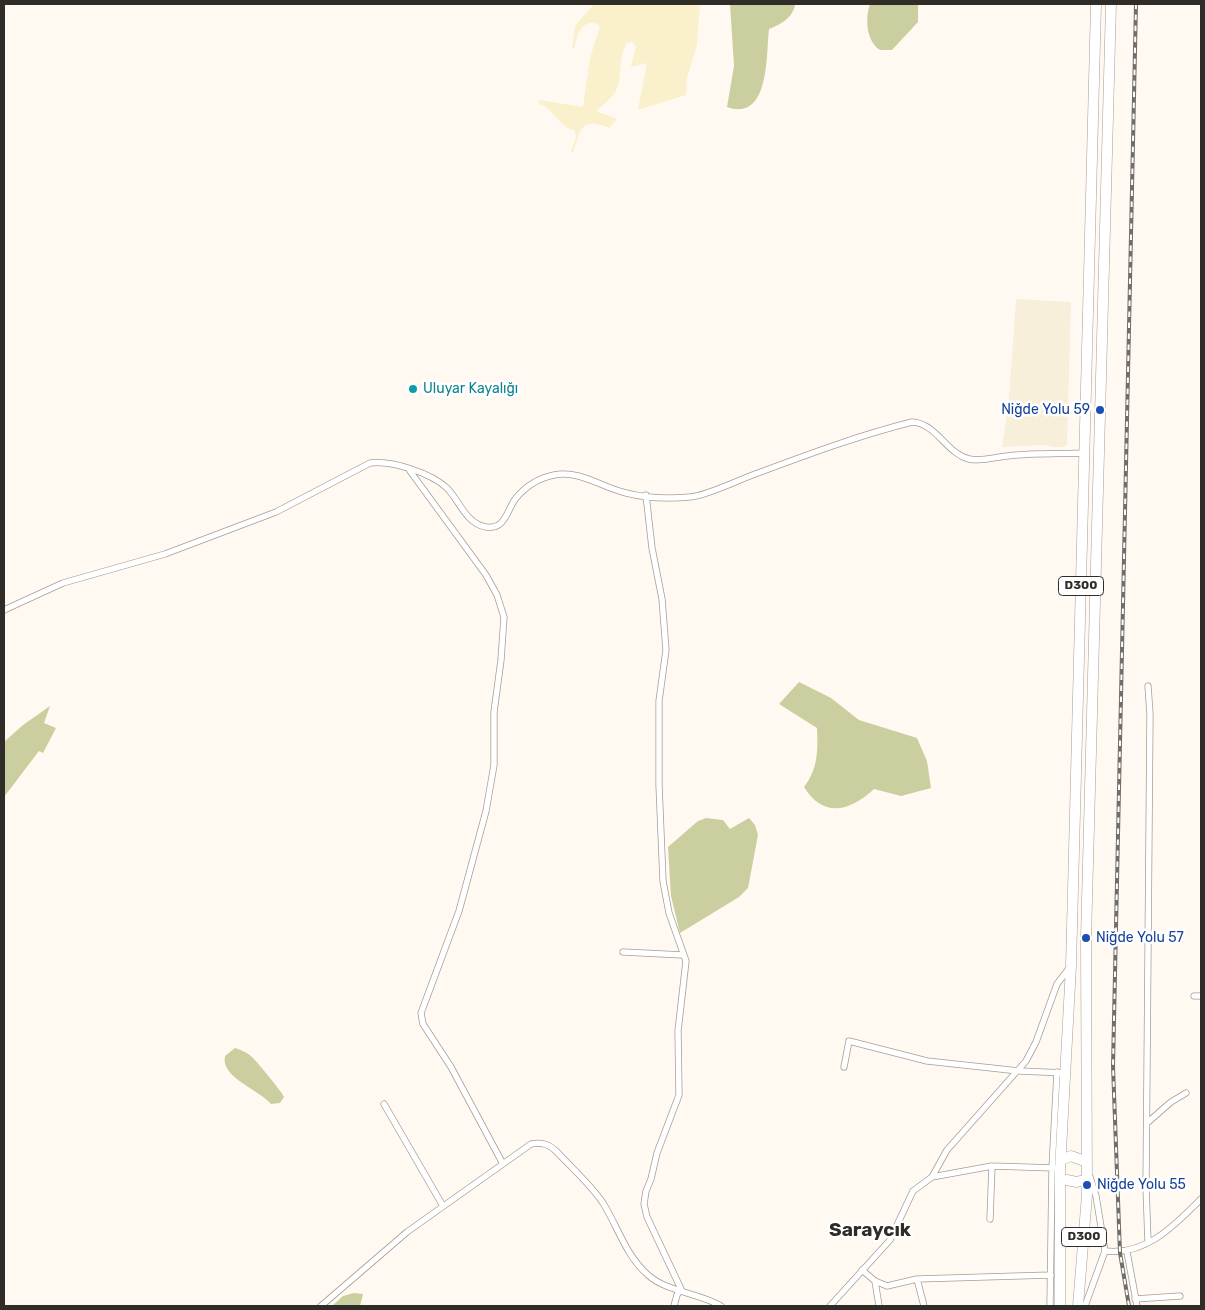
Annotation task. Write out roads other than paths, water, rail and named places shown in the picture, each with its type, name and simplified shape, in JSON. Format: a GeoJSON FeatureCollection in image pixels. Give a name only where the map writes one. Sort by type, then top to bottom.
{"type":"FeatureCollection","features":[{"type":"Feature","properties":{"kind":"highway","name":"D300"},"geometry":{"type":"LineString","coordinates":[[1060,1306],[1059,1169],[1062,1073],[1071,966],[1096,4]]}},
{"type":"Feature","properties":{"kind":"highway","name":"D300"},"geometry":{"type":"LineString","coordinates":[[1078,1306],[1087,1179],[1086,938],[1111,4]]}},
{"type":"Feature","properties":{"kind":"highway"},"geometry":{"type":"LineString","coordinates":[[1087,1165],[1071,1156],[1059,1169],[1077,1182],[1087,1179]]}},
{"type":"Feature","properties":{"kind":"street"},"geometry":{"type":"LineString","coordinates":[[4,610],[63,583],[165,554],[276,512],[370,463],[382,461],[433,477],[448,489],[458,505],[471,518],[486,527],[494,527],[503,522],[515,498],[530,484],[546,476],[565,473],[579,475],[626,493],[693,497],[823,448],[912,422],[923,424],[957,454],[968,459],[982,461],[1007,456],[1084,453]]}},
{"type":"Feature","properties":{"kind":"street"},"geometry":{"type":"LineString","coordinates":[[409,470],[486,575],[498,594],[504,617],[501,660],[494,712],[494,765],[486,811],[459,911],[422,1013],[423,1024],[450,1067],[502,1164]]}},
{"type":"Feature","properties":{"kind":"street"},"geometry":{"type":"LineString","coordinates":[[646,495],[652,548],[662,599],[666,650],[659,710],[660,833],[663,881],[669,913],[686,961],[678,1031],[678,1095],[657,1153],[644,1204],[651,1226],[681,1290]]}},
{"type":"Feature","properties":{"kind":"street"},"geometry":{"type":"LineString","coordinates":[[1148,686],[1150,714],[1148,1242]]}},
{"type":"Feature","properties":{"kind":"street"},"geometry":{"type":"LineString","coordinates":[[623,952],[683,955]]}},
{"type":"Feature","properties":{"kind":"street"},"geometry":{"type":"LineString","coordinates":[[830,1306],[890,1240],[913,1192],[932,1176],[947,1150],[1018,1071],[1036,1042],[1057,984],[1071,966]]}},
{"type":"Feature","properties":{"kind":"street"},"geometry":{"type":"LineString","coordinates":[[844,1067],[849,1041],[927,1061],[1018,1071],[1062,1073]]}},
{"type":"Feature","properties":{"kind":"street"},"geometry":{"type":"LineString","coordinates":[[1147,1123],[1171,1102],[1186,1093]]}},
{"type":"Feature","properties":{"kind":"street"},"geometry":{"type":"LineString","coordinates":[[384,1104],[443,1206]]}},
{"type":"Feature","properties":{"kind":"street"},"geometry":{"type":"LineString","coordinates":[[321,1306],[407,1232],[531,1144],[538,1143],[552,1147],[602,1202],[636,1263],[648,1276],[661,1283],[706,1297],[721,1306]]}},
{"type":"Feature","properties":{"kind":"street"},"geometry":{"type":"LineString","coordinates":[[1085,1306],[1105,1251],[1096,1196],[1087,1165]]}},
{"type":"Feature","properties":{"kind":"street"},"geometry":{"type":"LineString","coordinates":[[932,1176],[992,1166],[1059,1169],[1050,1306]]}},
{"type":"Feature","properties":{"kind":"street"},"geometry":{"type":"LineString","coordinates":[[990,1219],[992,1166]]}},
{"type":"Feature","properties":{"kind":"street"},"geometry":{"type":"LineString","coordinates":[[1105,1251],[1127,1252],[1148,1242],[1174,1226],[1201,1198]]}},
{"type":"Feature","properties":{"kind":"street"},"geometry":{"type":"LineString","coordinates":[[1127,1252],[1137,1306]]}},
{"type":"Feature","properties":{"kind":"street"},"geometry":{"type":"LineString","coordinates":[[862,1270],[875,1282],[887,1286],[917,1278],[1051,1276]]}},
{"type":"Feature","properties":{"kind":"street"},"geometry":{"type":"LineString","coordinates":[[917,1278],[924,1306]]}},
{"type":"Feature","properties":{"kind":"street"},"geometry":{"type":"LineString","coordinates":[[875,1282],[879,1306]]}},
{"type":"Feature","properties":{"kind":"street"},"geometry":{"type":"LineString","coordinates":[[674,1306],[677,1295],[681,1290]]}},
{"type":"Feature","properties":{"kind":"street"},"geometry":{"type":"LineString","coordinates":[[1135,1299],[1180,1296]]}},
{"type":"Feature","properties":{"kind":"railway"},"geometry":{"type":"LineString","coordinates":[[1129,1306],[1120,1253],[1113,1066],[1136,4]]}},
{"type":"Feature","properties":{"kind":"place","name":"Uluyar Kayalığı"},"geometry":{"type":"Point","coordinates":[413,389]}},
{"type":"Feature","properties":{"kind":"place","name":"Niğde Yolu 59"},"geometry":{"type":"Point","coordinates":[1100,410]}},
{"type":"Feature","properties":{"kind":"place","name":"Niğde Yolu 57"},"geometry":{"type":"Point","coordinates":[1086,938]}},
{"type":"Feature","properties":{"kind":"place","name":"Niğde Yolu 55"},"geometry":{"type":"Point","coordinates":[1087,1185]}},
{"type":"Feature","properties":{"kind":"district","name":"Saraycık"},"geometry":{"type":"Point","coordinates":[870,1231]}}]}
